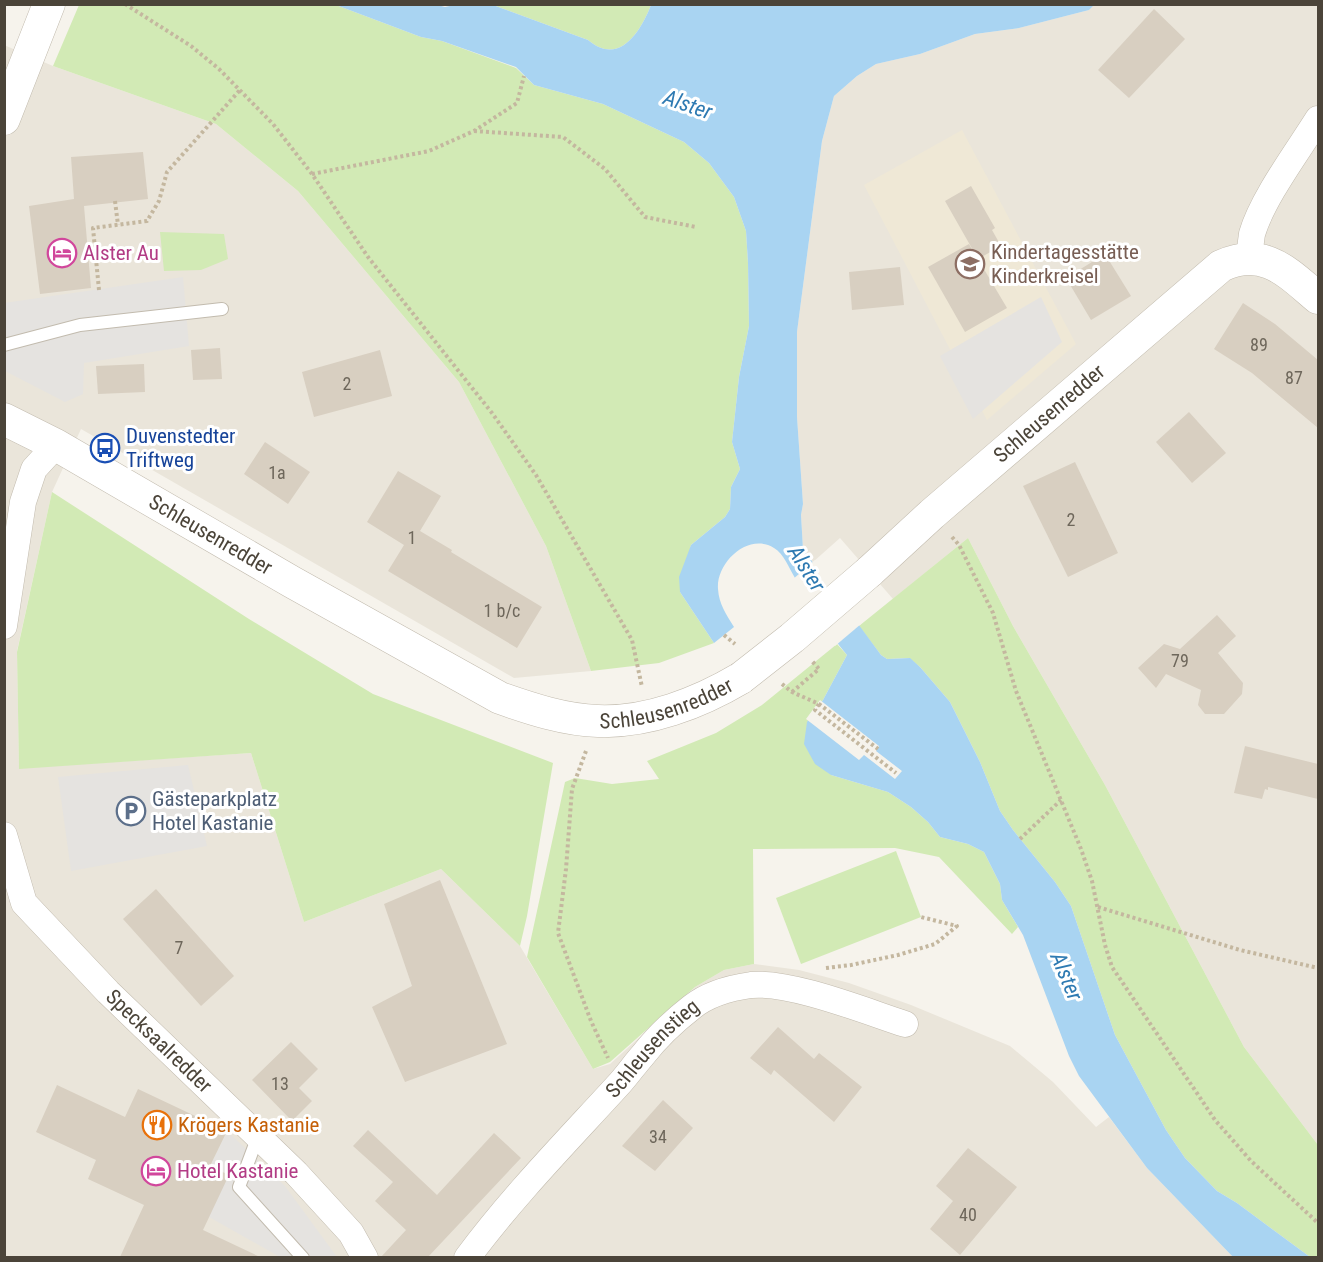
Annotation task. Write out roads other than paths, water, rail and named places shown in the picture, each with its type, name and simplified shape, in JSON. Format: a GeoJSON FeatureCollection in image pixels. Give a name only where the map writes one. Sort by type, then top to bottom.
{"type":"FeatureCollection","features":[{"type":"Feature","properties":{"kind":"street"},"geometry":{"type":"LineString","coordinates":[[4,119],[49,4]]}},
{"type":"Feature","properties":{"kind":"street"},"geometry":{"type":"LineString","coordinates":[[1318,119],[1261,213],[1252,234],[1250,258],[1283,268],[1318,298]]}},
{"type":"Feature","properties":{"kind":"street","name":"Schleusenredder"},"geometry":{"type":"LineString","coordinates":[[4,419],[56,445],[292,582],[500,698],[526,708],[598,721],[648,716],[695,701],[741,678],[869,572],[932,514],[1221,266],[1235,260],[1250,258]]}},
{"type":"Feature","properties":{"kind":"street"},"geometry":{"type":"LineString","coordinates":[[4,626],[23,502],[33,469],[56,445]]}},
{"type":"Feature","properties":{"kind":"street","name":"Specksaalredder"},"geometry":{"type":"LineString","coordinates":[[4,836],[24,903],[108,992],[296,1173],[351,1233],[365,1257]]}},
{"type":"Feature","properties":{"kind":"street","name":"Schleusenstieg"},"geometry":{"type":"LineString","coordinates":[[467,1257],[566,1140],[622,1082],[645,1052],[673,1023],[694,1006],[715,994],[735,988],[769,985],[784,987],[905,1024]]}},
{"type":"Feature","properties":{"kind":"lane"},"geometry":{"type":"LineString","coordinates":[[4,345],[80,326],[222,309]]}},
{"type":"Feature","properties":{"kind":"lane"},"geometry":{"type":"LineString","coordinates":[[258,1136],[238,1187],[303,1257]]}},
{"type":"Feature","properties":{"kind":"water","name":"Alster"},"geometry":{"type":"Polygon","coordinates":[[[434,4],[445,7],[493,5],[609,49],[619,48],[627,43],[641,26],[651,5],[1094,5],[1089,10],[1019,28],[975,34],[920,54],[876,64],[857,76],[834,96],[822,141],[797,332],[797,417],[803,504],[801,515],[803,549],[881,655],[887,659],[910,658],[950,702],[980,762],[1000,811],[1071,906],[1115,1035],[1166,1130],[1185,1158],[1217,1191],[1310,1257],[1233,1257],[1147,1168],[1079,1076],[1069,1056],[1023,935],[1002,900],[1000,884],[984,852],[968,844],[940,837],[911,807],[888,792],[831,775],[815,764],[804,744],[807,722],[823,700],[847,655],[813,608],[783,557],[774,548],[764,544],[744,547],[728,560],[722,569],[718,589],[720,599],[734,627],[714,643],[680,592],[679,577],[691,545],[725,517],[730,509],[731,487],[740,469],[732,442],[739,377],[749,326],[748,263],[746,231],[734,197],[709,163],[684,142],[603,104],[534,85],[516,67],[442,41],[421,37],[336,5],[434,4]]]}},
{"type":"Feature","properties":{"kind":"place","name":"Alster Au"},"geometry":{"type":"Point","coordinates":[62,253]}},
{"type":"Feature","properties":{"kind":"place","name":"Kindertagesstätte Kinderkreisel"},"geometry":{"type":"Point","coordinates":[970,264]}},
{"type":"Feature","properties":{"kind":"place","name":"Duvenstedter Triftweg"},"geometry":{"type":"Point","coordinates":[105,448]}},
{"type":"Feature","properties":{"kind":"place","name":"Gästeparkplatz Hotel Kastanie"},"geometry":{"type":"Point","coordinates":[131,811]}},
{"type":"Feature","properties":{"kind":"place","name":"Krögers Kastanie"},"geometry":{"type":"Point","coordinates":[157,1125]}},
{"type":"Feature","properties":{"kind":"place","name":"Hotel Kastanie"},"geometry":{"type":"Point","coordinates":[156,1171]}}]}
